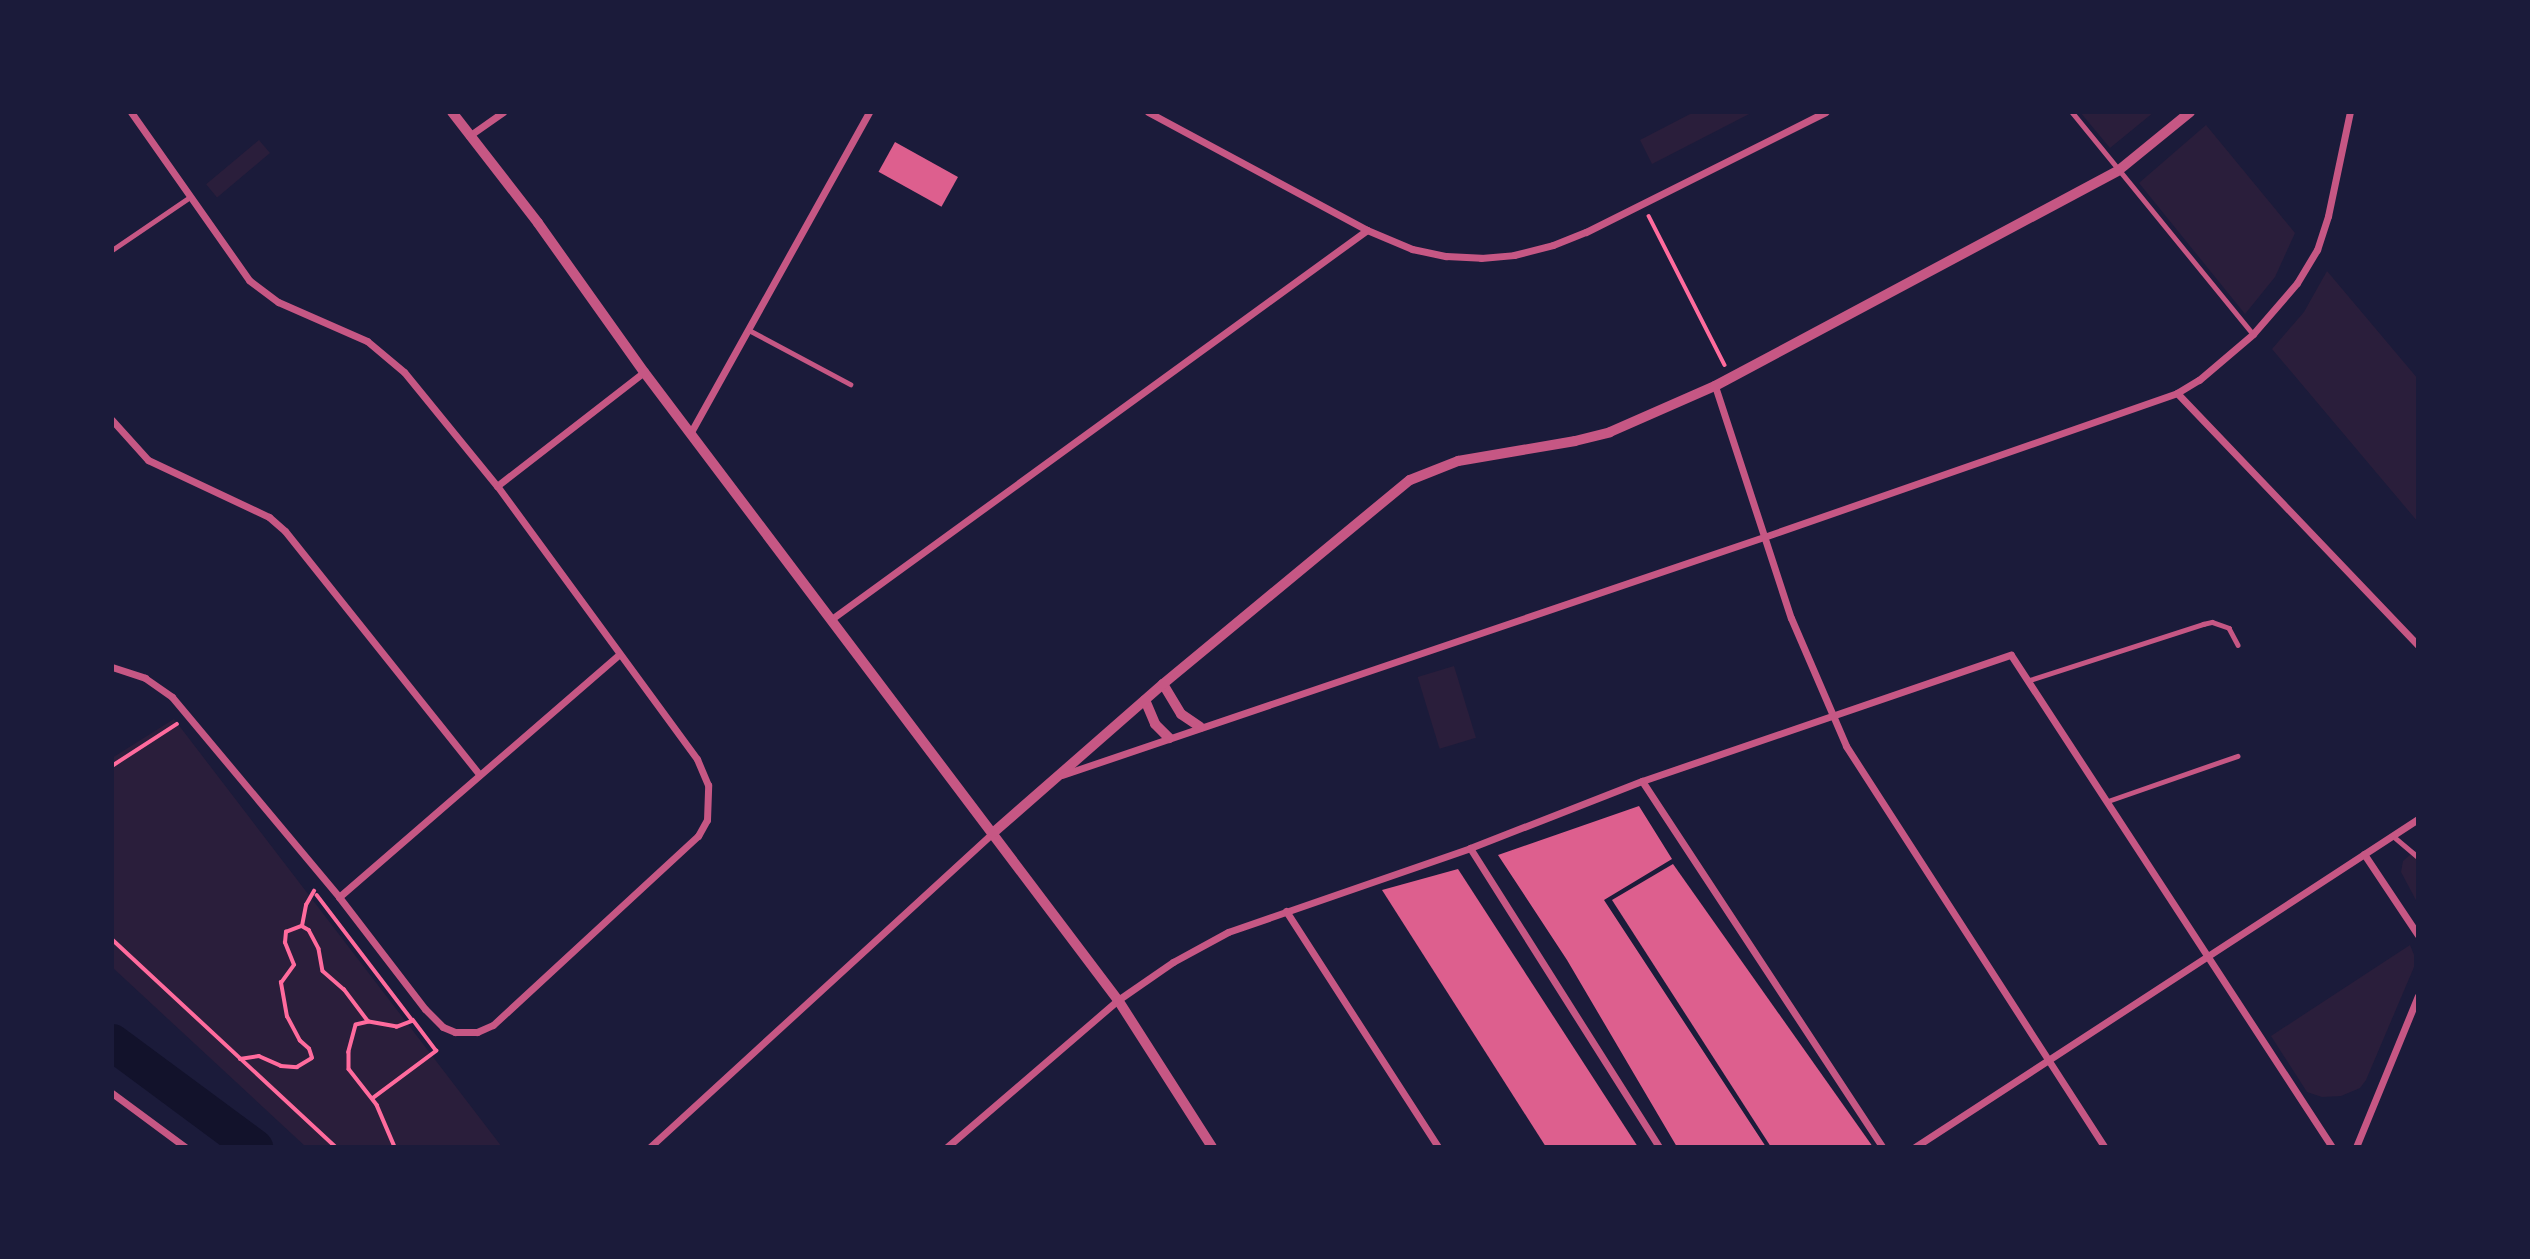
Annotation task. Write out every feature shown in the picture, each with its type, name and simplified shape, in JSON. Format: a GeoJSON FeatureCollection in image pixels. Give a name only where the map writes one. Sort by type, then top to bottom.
{"type":"FeatureCollection","features":[{"type":"Feature","properties":{"kind":"street"},"geometry":{"type":"LineString","coordinates":[[112,667],[145,678],[172,697],[339,897],[443,1027],[455,1032],[477,1032],[493,1025],[698,836],[709,806],[708,785],[702,768],[497,486],[393,362],[367,341],[278,302],[249,280],[131,112]]}},
{"type":"Feature","properties":{"kind":"street"},"geometry":{"type":"LineString","coordinates":[[452,112],[538,223],[644,372],[833,618],[1118,1000],[1212,1147]]}},
{"type":"Feature","properties":{"kind":"street"},"geometry":{"type":"LineString","coordinates":[[469,136],[503,112]]}},
{"type":"Feature","properties":{"kind":"street"},"geometry":{"type":"LineString","coordinates":[[691,432],[869,112]]}},
{"type":"Feature","properties":{"kind":"street"},"geometry":{"type":"LineString","coordinates":[[1148,112],[1367,230],[1412,249],[1446,256],[1481,258],[1514,255],[1553,245],[1644,204],[1826,112]]}},
{"type":"Feature","properties":{"kind":"street"},"geometry":{"type":"LineString","coordinates":[[650,1147],[993,832],[1163,684],[1410,480],[1458,461],[1575,441],[1610,432],[1714,386],[2119,170],[2190,112]]}},
{"type":"Feature","properties":{"kind":"street"},"geometry":{"type":"LineString","coordinates":[[1055,778],[1765,537],[2177,393],[2199,380],[2253,334],[2297,283],[2317,250],[2328,216],[2350,112]]}},
{"type":"Feature","properties":{"kind":"street"},"geometry":{"type":"LineString","coordinates":[[833,618],[1367,230]]}},
{"type":"Feature","properties":{"kind":"street"},"geometry":{"type":"LineString","coordinates":[[497,486],[644,372]]}},
{"type":"Feature","properties":{"kind":"street"},"geometry":{"type":"LineString","coordinates":[[1714,386],[1791,618],[1846,746],[2104,1147]]}},
{"type":"Feature","properties":{"kind":"street"},"geometry":{"type":"LineString","coordinates":[[2177,393],[2418,645]]}},
{"type":"Feature","properties":{"kind":"street"},"geometry":{"type":"LineString","coordinates":[[112,419],[148,460],[269,517],[285,531],[480,775]]}},
{"type":"Feature","properties":{"kind":"street"},"geometry":{"type":"LineString","coordinates":[[339,897],[620,653]]}},
{"type":"Feature","properties":{"kind":"street"},"geometry":{"type":"LineString","coordinates":[[947,1147],[1118,1000],[1173,962],[1228,932],[1470,848],[1642,781],[2011,654],[2332,1147]]}},
{"type":"Feature","properties":{"kind":"street"},"geometry":{"type":"LineString","coordinates":[[1163,684],[1181,714],[1200,727]]}},
{"type":"Feature","properties":{"kind":"street"},"geometry":{"type":"LineString","coordinates":[[1145,700],[1155,724],[1169,738]]}},
{"type":"Feature","properties":{"kind":"street"},"geometry":{"type":"LineString","coordinates":[[1642,781],[1882,1147]]}},
{"type":"Feature","properties":{"kind":"street"},"geometry":{"type":"LineString","coordinates":[[1914,1147],[2209,958],[2418,819]]}},
{"type":"Feature","properties":{"kind":"street"},"geometry":{"type":"LineString","coordinates":[[1470,848],[1658,1147]]}},
{"type":"Feature","properties":{"kind":"street"},"geometry":{"type":"LineString","coordinates":[[2364,854],[2418,935]]}},
{"type":"Feature","properties":{"kind":"street"},"geometry":{"type":"LineString","coordinates":[[1286,911],[1438,1147]]}},
{"type":"Feature","properties":{"kind":"street"},"geometry":{"type":"LineString","coordinates":[[2356,1147],[2418,996]]}},
{"type":"Feature","properties":{"kind":"street"},"geometry":{"type":"LineString","coordinates":[[112,1093],[185,1147]]}},
{"type":"Feature","properties":{"kind":"lane"},"geometry":{"type":"LineString","coordinates":[[2072,112],[2253,334]]}},
{"type":"Feature","properties":{"kind":"lane"},"geometry":{"type":"LineString","coordinates":[[112,250],[191,197]]}},
{"type":"Feature","properties":{"kind":"lane"},"geometry":{"type":"LineString","coordinates":[[749,330],[850,384]]}},
{"type":"Feature","properties":{"kind":"lane"},"geometry":{"type":"LineString","coordinates":[[2030,680],[2212,622],[2229,628],[2238,645]]}},
{"type":"Feature","properties":{"kind":"lane"},"geometry":{"type":"LineString","coordinates":[[2108,801],[2237,756]]}},
{"type":"Feature","properties":{"kind":"lane"},"geometry":{"type":"LineString","coordinates":[[2393,836],[2418,857]]}},
{"type":"Feature","properties":{"kind":"path"},"geometry":{"type":"LineString","coordinates":[[1644,204],[1731,377]]}},
{"type":"Feature","properties":{"kind":"path"},"geometry":{"type":"LineString","coordinates":[[112,766],[184,720]]}},
{"type":"Feature","properties":{"kind":"path"},"geometry":{"type":"LineString","coordinates":[[306,880],[436,1051],[373,1098]]}},
{"type":"Feature","properties":{"kind":"path"},"geometry":{"type":"LineString","coordinates":[[302,926],[306,905],[314,891]]}},
{"type":"Feature","properties":{"kind":"path"},"geometry":{"type":"LineString","coordinates":[[302,926],[309,930],[319,949],[323,971],[344,989],[369,1022]]}},
{"type":"Feature","properties":{"kind":"path"},"geometry":{"type":"LineString","coordinates":[[240,1059],[259,1056],[281,1066],[297,1067],[312,1058],[287,1017],[281,983],[294,965],[285,943],[286,932],[302,926]]}},
{"type":"Feature","properties":{"kind":"path"},"geometry":{"type":"LineString","coordinates":[[112,939],[336,1147]]}},
{"type":"Feature","properties":{"kind":"path"},"geometry":{"type":"LineString","coordinates":[[396,1147],[384,1116],[349,1069],[352,1033],[356,1025],[369,1022],[397,1027],[413,1021]]}},
{"type":"Feature","properties":{"kind":"shaded area"},"geometry":{"type":"Polygon","coordinates":[[[1694,112],[1753,112],[1652,164],[1640,140],[1694,112]]]}},
{"type":"Feature","properties":{"kind":"shaded area"},"geometry":{"type":"Polygon","coordinates":[[[2080,112],[2154,112],[2110,148],[2080,112]]]}},
{"type":"Feature","properties":{"kind":"shaded area"},"geometry":{"type":"Polygon","coordinates":[[[2206,125],[2295,233],[2275,277],[2245,314],[2139,183],[2206,125]]]}},
{"type":"Feature","properties":{"kind":"shaded area"},"geometry":{"type":"Polygon","coordinates":[[[259,140],[270,153],[217,197],[206,184],[259,140]]]}},
{"type":"Feature","properties":{"kind":"shaded area"},"geometry":{"type":"Polygon","coordinates":[[[2327,271],[2418,379],[2418,522],[2272,349],[2304,312],[2327,271]]]}},
{"type":"Feature","properties":{"kind":"shaded area"},"geometry":{"type":"Polygon","coordinates":[[[1454,666],[1476,738],[1440,749],[1418,677],[1454,666]]]}},
{"type":"Feature","properties":{"kind":"shaded area"},"geometry":{"type":"Polygon","coordinates":[[[174,719],[502,1147],[306,1147],[112,967],[112,758],[174,719]]]}},
{"type":"Feature","properties":{"kind":"shaded area"},"geometry":{"type":"Polygon","coordinates":[[[2418,848],[2418,904],[2401,872],[2403,861],[2418,848]]]}},
{"type":"Feature","properties":{"kind":"shaded area"},"geometry":{"type":"Polygon","coordinates":[[[2410,945],[2414,955],[2414,967],[2366,1080],[2360,1088],[2341,1096],[2322,1097],[2307,1092],[2271,1036],[2410,945]]]}},
{"type":"Feature","properties":{"kind":"building"},"geometry":{"type":"Polygon","coordinates":[[[895,142],[958,177],[941,207],[879,172],[895,142]]]}},
{"type":"Feature","properties":{"kind":"building"},"geometry":{"type":"Polygon","coordinates":[[[1639,806],[1672,859],[1604,900],[1766,1147],[1677,1147],[1567,960],[1498,855],[1639,806]]]}},
{"type":"Feature","properties":{"kind":"building"},"geometry":{"type":"Polygon","coordinates":[[[1673,864],[1873,1147],[1771,1147],[1612,900],[1673,864]]]}},
{"type":"Feature","properties":{"kind":"building"},"geometry":{"type":"Polygon","coordinates":[[[1458,869],[1638,1147],[1546,1147],[1382,890],[1458,869]]]}},
{"type":"Feature","properties":{"kind":"waterway"},"geometry":{"type":"LineString","coordinates":[[112,1042],[254,1147]]}}]}
